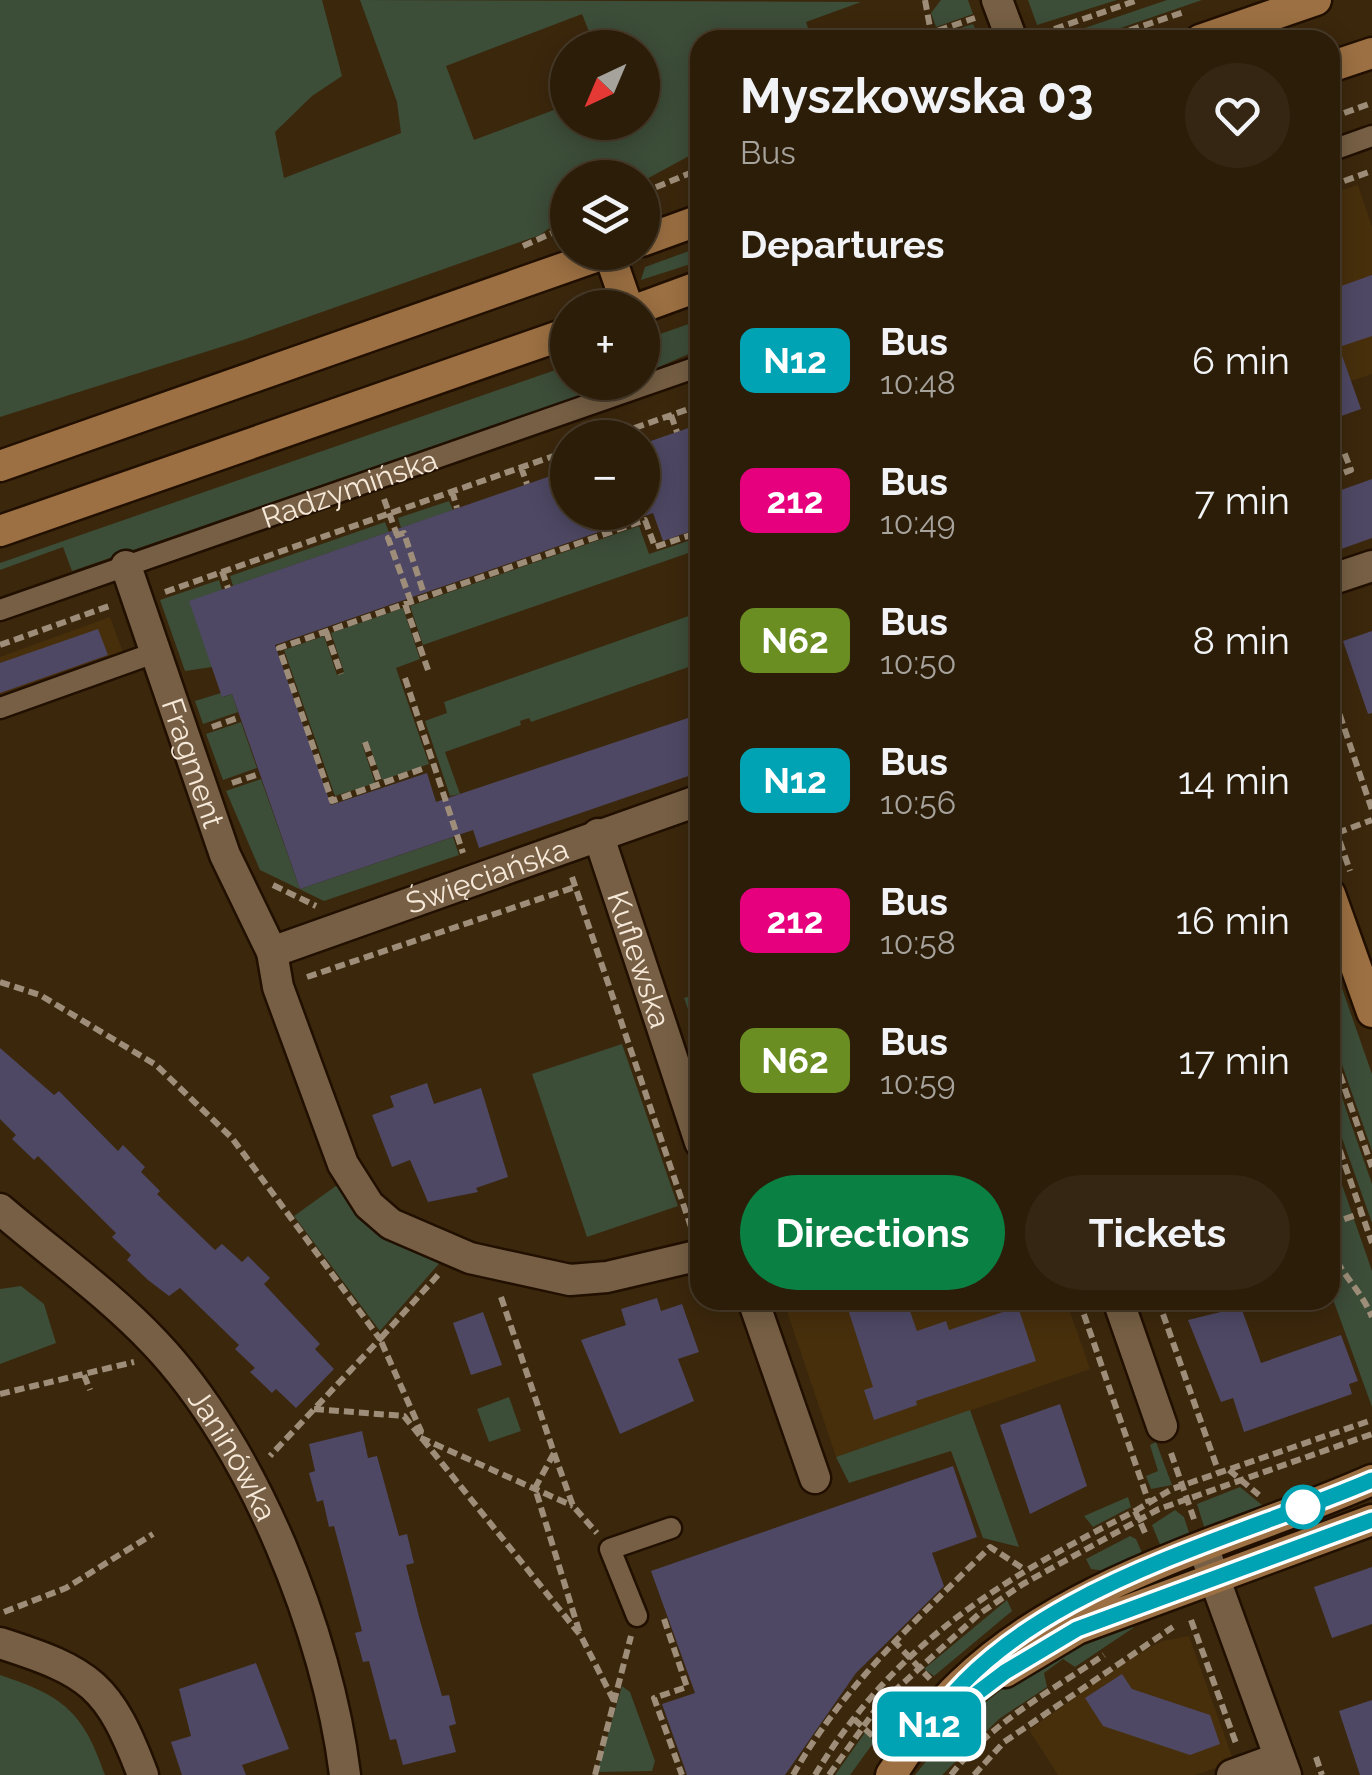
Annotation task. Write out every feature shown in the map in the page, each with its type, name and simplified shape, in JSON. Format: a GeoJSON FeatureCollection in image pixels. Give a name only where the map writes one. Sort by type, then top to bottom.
{"type":"FeatureCollection","features":[{"type":"Feature","properties":{"kind":"main road"},"geometry":{"type":"LineString","coordinates":[[1229,30],[1316,0]]}},
{"type":"Feature","properties":{"kind":"main road"},"geometry":{"type":"LineString","coordinates":[[1340,64],[1372,53]]}},
{"type":"Feature","properties":{"kind":"main road"},"geometry":{"type":"LineString","coordinates":[[660,234],[690,224]]}},
{"type":"Feature","properties":{"kind":"main road"},"geometry":{"type":"LineString","coordinates":[[0,466],[560,270]]}},
{"type":"Feature","properties":{"kind":"main road"},"geometry":{"type":"LineString","coordinates":[[660,301],[690,290]]}},
{"type":"Feature","properties":{"kind":"main road"},"geometry":{"type":"LineString","coordinates":[[0,531],[550,339]]}},
{"type":"Feature","properties":{"kind":"main road"},"geometry":{"type":"LineString","coordinates":[[1340,923],[1369,1008]]}},
{"type":"Feature","properties":{"kind":"main road"},"geometry":{"type":"LineString","coordinates":[[891,1775],[961,1684],[1046,1620],[1113,1583],[1372,1480]]}},
{"type":"Feature","properties":{"kind":"main road"},"geometry":{"type":"LineString","coordinates":[[923,1734],[1005,1672],[1064,1636],[1372,1520]]}},
{"type":"Feature","properties":{"kind":"street"},"geometry":{"type":"LineString","coordinates":[[989,8],[1021,29]]}},
{"type":"Feature","properties":{"kind":"street","name":"Fragment"},"geometry":{"type":"LineString","coordinates":[[126,566],[225,855],[272,952],[278,988],[343,1164],[369,1205],[391,1224],[460,1252],[570,1280],[608,1277],[690,1248]]}},
{"type":"Feature","properties":{"kind":"street"},"geometry":{"type":"LineString","coordinates":[[1340,577],[1372,566]]}},
{"type":"Feature","properties":{"kind":"street","name":"Święciańska"},"geometry":{"type":"LineString","coordinates":[[272,952],[690,803]]}},
{"type":"Feature","properties":{"kind":"street","name":"Kuflewska"},"geometry":{"type":"LineString","coordinates":[[598,834],[690,1112]]}},
{"type":"Feature","properties":{"kind":"street","name":"Janinówka"},"geometry":{"type":"LineString","coordinates":[[0,1209],[153,1341],[207,1409],[249,1476],[304,1608],[330,1696],[345,1775]]}},
{"type":"Feature","properties":{"kind":"street"},"geometry":{"type":"LineString","coordinates":[[757,1310],[816,1478]]}},
{"type":"Feature","properties":{"kind":"street"},"geometry":{"type":"LineString","coordinates":[[1121,1310],[1162,1426]]}},
{"type":"Feature","properties":{"kind":"street"},"geometry":{"type":"LineString","coordinates":[[1203,1546],[1282,1766],[1239,1772]]}},
{"type":"Feature","properties":{"kind":"street"},"geometry":{"type":"LineString","coordinates":[[0,1643],[76,1671],[102,1692],[124,1724],[143,1775]]}},
{"type":"Feature","properties":{"kind":"lane"},"geometry":{"type":"LineString","coordinates":[[1340,147],[1372,136]]}},
{"type":"Feature","properties":{"kind":"lane","name":"Radzymińska"},"geometry":{"type":"LineString","coordinates":[[0,610],[690,369]]}},
{"type":"Feature","properties":{"kind":"lane"},"geometry":{"type":"LineString","coordinates":[[0,708],[154,653]]}},
{"type":"Feature","properties":{"kind":"lane"},"geometry":{"type":"LineString","coordinates":[[637,1616],[610,1549],[671,1528]]}},
{"type":"Feature","properties":{"kind":"path"},"geometry":{"type":"LineString","coordinates":[[925,0],[932,30]]}},
{"type":"Feature","properties":{"kind":"path"},"geometry":{"type":"LineString","coordinates":[[1053,30],[1138,0]]}},
{"type":"Feature","properties":{"kind":"path"},"geometry":{"type":"LineString","coordinates":[[1131,30],[1202,6]]}},
{"type":"Feature","properties":{"kind":"path"},"geometry":{"type":"LineString","coordinates":[[945,30],[989,8]]}},
{"type":"Feature","properties":{"kind":"path"},"geometry":{"type":"LineString","coordinates":[[1340,114],[1372,103]]}},
{"type":"Feature","properties":{"kind":"path"},"geometry":{"type":"LineString","coordinates":[[1340,182],[1372,171]]}},
{"type":"Feature","properties":{"kind":"path"},"geometry":{"type":"LineString","coordinates":[[660,186],[690,173]]}},
{"type":"Feature","properties":{"kind":"path"},"geometry":{"type":"LineString","coordinates":[[656,420],[690,408]]}},
{"type":"Feature","properties":{"kind":"path"},"geometry":{"type":"LineString","coordinates":[[670,415],[676,432]]}},
{"type":"Feature","properties":{"kind":"path"},"geometry":{"type":"LineString","coordinates":[[1340,474],[1351,470],[1344,452]]}},
{"type":"Feature","properties":{"kind":"path"},"geometry":{"type":"LineString","coordinates":[[0,645],[550,457]]}},
{"type":"Feature","properties":{"kind":"path"},"geometry":{"type":"LineString","coordinates":[[521,467],[527,484]]}},
{"type":"Feature","properties":{"kind":"path"},"geometry":{"type":"LineString","coordinates":[[452,491],[457,508]]}},
{"type":"Feature","properties":{"kind":"path"},"geometry":{"type":"LineString","coordinates":[[422,769],[332,801],[279,648],[645,520],[655,547],[690,535]]}},
{"type":"Feature","properties":{"kind":"path"},"geometry":{"type":"LineString","coordinates":[[426,596],[404,533],[388,538],[428,670]]}},
{"type":"Feature","properties":{"kind":"path"},"geometry":{"type":"LineString","coordinates":[[222,572],[228,588]]}},
{"type":"Feature","properties":{"kind":"path"},"geometry":{"type":"LineString","coordinates":[[326,631],[341,674]]}},
{"type":"Feature","properties":{"kind":"path"},"geometry":{"type":"LineString","coordinates":[[405,678],[465,859]]}},
{"type":"Feature","properties":{"kind":"path"},"geometry":{"type":"LineString","coordinates":[[1340,716],[1372,810]]}},
{"type":"Feature","properties":{"kind":"path"},"geometry":{"type":"LineString","coordinates":[[201,730],[240,717]]}},
{"type":"Feature","properties":{"kind":"path"},"geometry":{"type":"LineString","coordinates":[[365,742],[380,784]]}},
{"type":"Feature","properties":{"kind":"path"},"geometry":{"type":"LineString","coordinates":[[222,787],[259,774]]}},
{"type":"Feature","properties":{"kind":"path"},"geometry":{"type":"LineString","coordinates":[[1340,832],[1372,820]]}},
{"type":"Feature","properties":{"kind":"path"},"geometry":{"type":"LineString","coordinates":[[562,847],[690,1224]]}},
{"type":"Feature","properties":{"kind":"path"},"geometry":{"type":"LineString","coordinates":[[278,988],[611,874]]}},
{"type":"Feature","properties":{"kind":"path"},"geometry":{"type":"LineString","coordinates":[[271,884],[321,908]]}},
{"type":"Feature","properties":{"kind":"path"},"geometry":{"type":"LineString","coordinates":[[0,982],[40,994],[156,1065],[232,1138],[380,1338],[421,1431],[420,1437]]}},
{"type":"Feature","properties":{"kind":"path"},"geometry":{"type":"LineString","coordinates":[[1340,1075],[1372,1168]]}},
{"type":"Feature","properties":{"kind":"path"},"geometry":{"type":"LineString","coordinates":[[1340,1151],[1372,1243]]}},
{"type":"Feature","properties":{"kind":"path"},"geometry":{"type":"LineString","coordinates":[[1340,1221],[1362,1214]]}},
{"type":"Feature","properties":{"kind":"path"},"geometry":{"type":"LineString","coordinates":[[249,1476],[460,1252]]}},
{"type":"Feature","properties":{"kind":"path"},"geometry":{"type":"LineString","coordinates":[[420,1437],[573,1506],[490,1262]]}},
{"type":"Feature","properties":{"kind":"path"},"geometry":{"type":"LineString","coordinates":[[1340,1269],[1362,1292],[1372,1316]]}},
{"type":"Feature","properties":{"kind":"path"},"geometry":{"type":"LineString","coordinates":[[1082,1310],[1149,1503]]}},
{"type":"Feature","properties":{"kind":"path"},"geometry":{"type":"LineString","coordinates":[[1162,1310],[1219,1474]]}},
{"type":"Feature","properties":{"kind":"path"},"geometry":{"type":"LineString","coordinates":[[0,1394],[132,1365],[153,1341]]}},
{"type":"Feature","properties":{"kind":"path"},"geometry":{"type":"LineString","coordinates":[[84,1375],[90,1390]]}},
{"type":"Feature","properties":{"kind":"path"},"geometry":{"type":"LineString","coordinates":[[312,1409],[404,1416],[581,1636]]}},
{"type":"Feature","properties":{"kind":"path"},"geometry":{"type":"LineString","coordinates":[[815,1775],[854,1719],[948,1620],[1021,1571],[1182,1486],[1372,1420]]}},
{"type":"Feature","properties":{"kind":"path"},"geometry":{"type":"LineString","coordinates":[[1162,1426],[1203,1546]]}},
{"type":"Feature","properties":{"kind":"path"},"geometry":{"type":"LineString","coordinates":[[554,1453],[535,1488],[581,1636],[614,1701]]}},
{"type":"Feature","properties":{"kind":"path"},"geometry":{"type":"LineString","coordinates":[[1229,1470],[1265,1499]]}},
{"type":"Feature","properties":{"kind":"path"},"geometry":{"type":"LineString","coordinates":[[1135,1511],[1152,1549]]}},
{"type":"Feature","properties":{"kind":"path"},"geometry":{"type":"LineString","coordinates":[[0,1613],[66,1588],[153,1534]]}},
{"type":"Feature","properties":{"kind":"path"},"geometry":{"type":"LineString","coordinates":[[793,1775],[836,1706],[893,1640],[990,1547],[1021,1571],[1030,1595]]}},
{"type":"Feature","properties":{"kind":"path"},"geometry":{"type":"LineString","coordinates":[[595,1775],[637,1616],[662,1612],[687,1687],[654,1698],[682,1775]]}},
{"type":"Feature","properties":{"kind":"path"},"geometry":{"type":"LineString","coordinates":[[974,1775],[1004,1742],[1169,1632],[1181,1618]]}},
{"type":"Feature","properties":{"kind":"path"},"geometry":{"type":"LineString","coordinates":[[1191,1620],[1239,1772]]}},
{"type":"Feature","properties":{"kind":"path"},"geometry":{"type":"LineString","coordinates":[[893,1640],[932,1682],[922,1692]]}},
{"type":"Feature","properties":{"kind":"path"},"geometry":{"type":"LineString","coordinates":[[951,1775],[965,1757],[1014,1714],[1111,1650]]}},
{"type":"Feature","properties":{"kind":"path"},"geometry":{"type":"LineString","coordinates":[[1058,1686],[1066,1698]]}},
{"type":"Feature","properties":{"kind":"path"},"geometry":{"type":"LineString","coordinates":[[854,1719],[880,1738],[869,1754]]}},
{"type":"Feature","properties":{"kind":"shaded area"},"geometry":{"type":"Polygon","coordinates":[[[1358,185],[1372,227],[1372,374],[1340,385],[1340,191],[1358,185]]]}},
{"type":"Feature","properties":{"kind":"shaded area"},"geometry":{"type":"Polygon","coordinates":[[[110,617],[125,658],[0,702],[0,657],[110,617]]]}},
{"type":"Feature","properties":{"kind":"shaded area"},"geometry":{"type":"Polygon","coordinates":[[[787,1310],[1069,1310],[1090,1369],[836,1457],[787,1310]]]}},
{"type":"Feature","properties":{"kind":"shaded area"},"geometry":{"type":"Polygon","coordinates":[[[1189,1636],[1234,1762],[1195,1775],[1058,1775],[1029,1730],[1124,1662],[1162,1641],[1189,1636]]]}},
{"type":"Feature","properties":{"kind":"green space"},"geometry":{"type":"Polygon","coordinates":[[[0,0],[322,0],[342,76],[312,96],[275,132],[284,178],[401,133],[397,102],[360,0],[861,2],[806,22],[809,30],[690,30],[690,155],[660,172],[660,160],[550,160],[550,228],[540,235],[243,340],[0,417],[0,0]]]}},
{"type":"Feature","properties":{"kind":"green space"},"geometry":{"type":"Polygon","coordinates":[[[941,0],[968,0],[973,14],[936,27],[931,13],[941,0]]]}},
{"type":"Feature","properties":{"kind":"green space"},"geometry":{"type":"Polygon","coordinates":[[[1028,0],[1117,0],[1037,25],[1028,0]]]}},
{"type":"Feature","properties":{"kind":"green space"},"geometry":{"type":"Polygon","coordinates":[[[1167,0],[1202,0],[1115,30],[1079,30],[1167,0]]]}},
{"type":"Feature","properties":{"kind":"green space"},"geometry":{"type":"Polygon","coordinates":[[[973,24],[976,30],[954,30],[973,24]]]}},
{"type":"Feature","properties":{"kind":"green space"},"geometry":{"type":"Polygon","coordinates":[[[690,251],[690,264],[641,280],[644,270],[660,270],[660,262],[690,251]]]}},
{"type":"Feature","properties":{"kind":"green space"},"geometry":{"type":"Polygon","coordinates":[[[690,324],[690,353],[660,367],[660,334],[690,324]]]}},
{"type":"Feature","properties":{"kind":"green space"},"geometry":{"type":"Polygon","coordinates":[[[550,372],[550,400],[568,400],[72,571],[63,547],[0,570],[0,563],[550,372]]]}},
{"type":"Feature","properties":{"kind":"green space"},"geometry":{"type":"Polygon","coordinates":[[[449,501],[453,510],[401,528],[398,518],[449,501]]]}},
{"type":"Feature","properties":{"kind":"green space"},"geometry":{"type":"Polygon","coordinates":[[[385,522],[389,532],[233,586],[230,576],[385,522]]]}},
{"type":"Feature","properties":{"kind":"green space"},"geometry":{"type":"Polygon","coordinates":[[[628,530],[640,530],[649,554],[690,540],[690,552],[423,645],[410,606],[628,530]]]}},
{"type":"Feature","properties":{"kind":"green space"},"geometry":{"type":"Polygon","coordinates":[[[219,580],[222,590],[212,667],[185,671],[160,600],[219,580]]]}},
{"type":"Feature","properties":{"kind":"green space"},"geometry":{"type":"Polygon","coordinates":[[[403,608],[420,659],[396,668],[429,764],[382,780],[368,742],[362,744],[375,783],[335,796],[284,650],[324,636],[337,675],[344,672],[331,633],[403,608]]]}},
{"type":"Feature","properties":{"kind":"green space"},"geometry":{"type":"Polygon","coordinates":[[[690,616],[690,666],[531,722],[529,718],[520,721],[521,725],[445,752],[460,794],[450,796],[425,721],[447,713],[444,702],[690,616]]]}},
{"type":"Feature","properties":{"kind":"green space"},"geometry":{"type":"Polygon","coordinates":[[[221,693],[223,697],[232,694],[238,712],[203,724],[195,701],[221,693]]]}},
{"type":"Feature","properties":{"kind":"green space"},"geometry":{"type":"Polygon","coordinates":[[[241,722],[257,768],[223,780],[206,734],[241,722]]]}},
{"type":"Feature","properties":{"kind":"green space"},"geometry":{"type":"Polygon","coordinates":[[[261,779],[300,889],[453,837],[459,855],[324,901],[260,870],[226,791],[261,779]]]}},
{"type":"Feature","properties":{"kind":"green space"},"geometry":{"type":"Polygon","coordinates":[[[1340,983],[1372,1074],[1372,1151],[1340,1059],[1340,983]]]}},
{"type":"Feature","properties":{"kind":"green space"},"geometry":{"type":"Polygon","coordinates":[[[622,1044],[678,1206],[587,1237],[532,1074],[622,1044]]]}},
{"type":"Feature","properties":{"kind":"green space"},"geometry":{"type":"Polygon","coordinates":[[[1340,1092],[1372,1184],[1372,1223],[1340,1132],[1340,1092]]]}},
{"type":"Feature","properties":{"kind":"green space"},"geometry":{"type":"Polygon","coordinates":[[[1340,1179],[1372,1271],[1372,1407],[1337,1310],[1340,1310],[1340,1179]]]}},
{"type":"Feature","properties":{"kind":"green space"},"geometry":{"type":"Polygon","coordinates":[[[340,1183],[444,1258],[380,1331],[294,1216],[340,1183]]]}},
{"type":"Feature","properties":{"kind":"green space"},"geometry":{"type":"Polygon","coordinates":[[[21,1286],[44,1304],[56,1343],[0,1364],[0,1289],[21,1286]]]}},
{"type":"Feature","properties":{"kind":"green space"},"geometry":{"type":"Polygon","coordinates":[[[509,1397],[521,1431],[489,1442],[477,1409],[509,1397]]]}},
{"type":"Feature","properties":{"kind":"green space"},"geometry":{"type":"Polygon","coordinates":[[[970,1410],[1019,1547],[983,1538],[951,1451],[849,1483],[836,1457],[970,1410]]]}},
{"type":"Feature","properties":{"kind":"green space"},"geometry":{"type":"Polygon","coordinates":[[[1156,1442],[1172,1485],[1151,1489],[1146,1476],[1158,1471],[1150,1445],[1156,1442]]]}},
{"type":"Feature","properties":{"kind":"green space"},"geometry":{"type":"Polygon","coordinates":[[[1240,1487],[1262,1505],[1206,1533],[1197,1504],[1240,1487]]]}},
{"type":"Feature","properties":{"kind":"green space"},"geometry":{"type":"Polygon","coordinates":[[[1128,1497],[1131,1507],[1093,1527],[1084,1516],[1128,1497]]]}},
{"type":"Feature","properties":{"kind":"green space"},"geometry":{"type":"Polygon","coordinates":[[[1175,1510],[1184,1517],[1191,1539],[1163,1552],[1152,1525],[1175,1510]]]}},
{"type":"Feature","properties":{"kind":"green space"},"geometry":{"type":"Polygon","coordinates":[[[1130,1536],[1136,1539],[1145,1560],[1114,1572],[1091,1569],[1086,1559],[1130,1536]]]}},
{"type":"Feature","properties":{"kind":"green space"},"geometry":{"type":"Polygon","coordinates":[[[1007,1600],[1012,1611],[934,1676],[924,1669],[1007,1600]]]}},
{"type":"Feature","properties":{"kind":"green space"},"geometry":{"type":"Polygon","coordinates":[[[1135,1622],[1133,1628],[1075,1667],[1063,1659],[1044,1673],[1047,1687],[999,1719],[942,1775],[915,1775],[960,1725],[1013,1681],[1072,1646],[1135,1622]]]}},
{"type":"Feature","properties":{"kind":"green space"},"geometry":{"type":"Polygon","coordinates":[[[0,1675],[40,1690],[68,1709],[88,1735],[105,1775],[0,1775],[0,1675]]]}},
{"type":"Feature","properties":{"kind":"green space"},"geometry":{"type":"Polygon","coordinates":[[[622,1686],[630,1692],[655,1761],[652,1771],[597,1772],[622,1686]]]}},
{"type":"Feature","properties":{"kind":"green space"},"geometry":{"type":"Polygon","coordinates":[[[866,1731],[874,1742],[850,1775],[835,1775],[866,1731]]]}},
{"type":"Feature","properties":{"kind":"building"},"geometry":{"type":"Polygon","coordinates":[[[1372,275],[1372,336],[1340,347],[1340,286],[1372,275]]]}},
{"type":"Feature","properties":{"kind":"building"},"geometry":{"type":"Polygon","coordinates":[[[1340,350],[1361,409],[1340,416],[1340,350]]]}},
{"type":"Feature","properties":{"kind":"building"},"geometry":{"type":"Polygon","coordinates":[[[690,427],[690,532],[663,541],[659,530],[660,438],[690,427]]]}},
{"type":"Feature","properties":{"kind":"building"},"geometry":{"type":"Polygon","coordinates":[[[550,476],[550,530],[604,530],[275,645],[331,805],[427,773],[436,802],[690,717],[690,775],[479,848],[473,830],[300,889],[232,694],[222,697],[189,601],[550,476]]]}},
{"type":"Feature","properties":{"kind":"building"},"geometry":{"type":"Polygon","coordinates":[[[1372,479],[1372,538],[1340,549],[1340,490],[1372,479]]]}},
{"type":"Feature","properties":{"kind":"building"},"geometry":{"type":"Polygon","coordinates":[[[98,629],[108,655],[0,693],[0,663],[98,629]]]}},
{"type":"Feature","properties":{"kind":"building"},"geometry":{"type":"Polygon","coordinates":[[[1372,631],[1372,713],[1368,714],[1343,641],[1372,631]]]}},
{"type":"Feature","properties":{"kind":"building"},"geometry":{"type":"Polygon","coordinates":[[[0,1048],[54,1095],[59,1091],[118,1151],[123,1145],[145,1167],[141,1172],[160,1191],[157,1194],[215,1250],[222,1244],[242,1262],[248,1256],[270,1278],[264,1284],[320,1344],[315,1349],[334,1369],[296,1408],[250,1372],[255,1368],[235,1349],[239,1345],[180,1288],[169,1296],[148,1280],[127,1260],[131,1255],[112,1237],[116,1233],[38,1156],[34,1160],[12,1139],[16,1135],[0,1119],[0,1048]]]}},
{"type":"Feature","properties":{"kind":"building"},"geometry":{"type":"Polygon","coordinates":[[[427,1083],[434,1104],[481,1088],[508,1177],[476,1188],[478,1192],[428,1202],[410,1160],[392,1167],[372,1115],[394,1107],[390,1096],[427,1083]]]}},
{"type":"Feature","properties":{"kind":"building"},"geometry":{"type":"Polygon","coordinates":[[[657,1298],[661,1311],[682,1304],[699,1352],[678,1359],[694,1401],[620,1434],[581,1340],[626,1325],[621,1309],[657,1298]]]}},
{"type":"Feature","properties":{"kind":"building"},"geometry":{"type":"Polygon","coordinates":[[[848,1310],[910,1310],[917,1331],[946,1321],[949,1330],[1019,1310],[1036,1361],[916,1401],[917,1405],[874,1420],[864,1390],[873,1387],[848,1310]]]}},
{"type":"Feature","properties":{"kind":"building"},"geometry":{"type":"Polygon","coordinates":[[[1242,1310],[1261,1363],[1341,1335],[1358,1381],[1349,1384],[1352,1394],[1244,1432],[1233,1398],[1221,1402],[1188,1320],[1242,1310]]]}},
{"type":"Feature","properties":{"kind":"building"},"geometry":{"type":"Polygon","coordinates":[[[483,1312],[502,1365],[471,1375],[453,1323],[483,1312]]]}},
{"type":"Feature","properties":{"kind":"building"},"geometry":{"type":"Polygon","coordinates":[[[1060,1404],[1087,1486],[1030,1514],[1000,1425],[1060,1404]]]}},
{"type":"Feature","properties":{"kind":"building"},"geometry":{"type":"Polygon","coordinates":[[[362,1431],[368,1458],[377,1456],[399,1536],[407,1534],[414,1563],[406,1565],[419,1617],[442,1696],[449,1695],[456,1724],[449,1726],[456,1752],[403,1765],[396,1739],[390,1740],[369,1661],[363,1662],[355,1633],[362,1631],[334,1526],[329,1527],[323,1500],[317,1502],[309,1473],[315,1471],[309,1444],[362,1431]]]}},
{"type":"Feature","properties":{"kind":"building"},"geometry":{"type":"Polygon","coordinates":[[[953,1466],[977,1537],[932,1553],[944,1586],[856,1673],[785,1775],[687,1775],[662,1704],[695,1693],[651,1571],[953,1466]]]}},
{"type":"Feature","properties":{"kind":"building"},"geometry":{"type":"Polygon","coordinates":[[[1372,1567],[1372,1624],[1332,1638],[1314,1587],[1372,1567]]]}},
{"type":"Feature","properties":{"kind":"building"},"geometry":{"type":"Polygon","coordinates":[[[256,1663],[289,1749],[242,1765],[246,1775],[182,1775],[171,1742],[191,1736],[179,1689],[256,1663]]]}},
{"type":"Feature","properties":{"kind":"building"},"geometry":{"type":"Polygon","coordinates":[[[1122,1674],[1132,1689],[1210,1715],[1220,1744],[1190,1755],[1103,1726],[1085,1698],[1122,1674]]]}},
{"type":"Feature","properties":{"kind":"building"},"geometry":{"type":"Polygon","coordinates":[[[1372,1700],[1372,1775],[1360,1775],[1339,1711],[1372,1700]]]}},
{"type":"Feature","properties":{"kind":"bus line","name":"N12"},"geometry":{"type":"LineString","coordinates":[[1372,1480],[1113,1583],[1046,1620],[961,1684],[938,1709],[923,1734],[1005,1672],[1077,1629],[1372,1520]]}}]}
